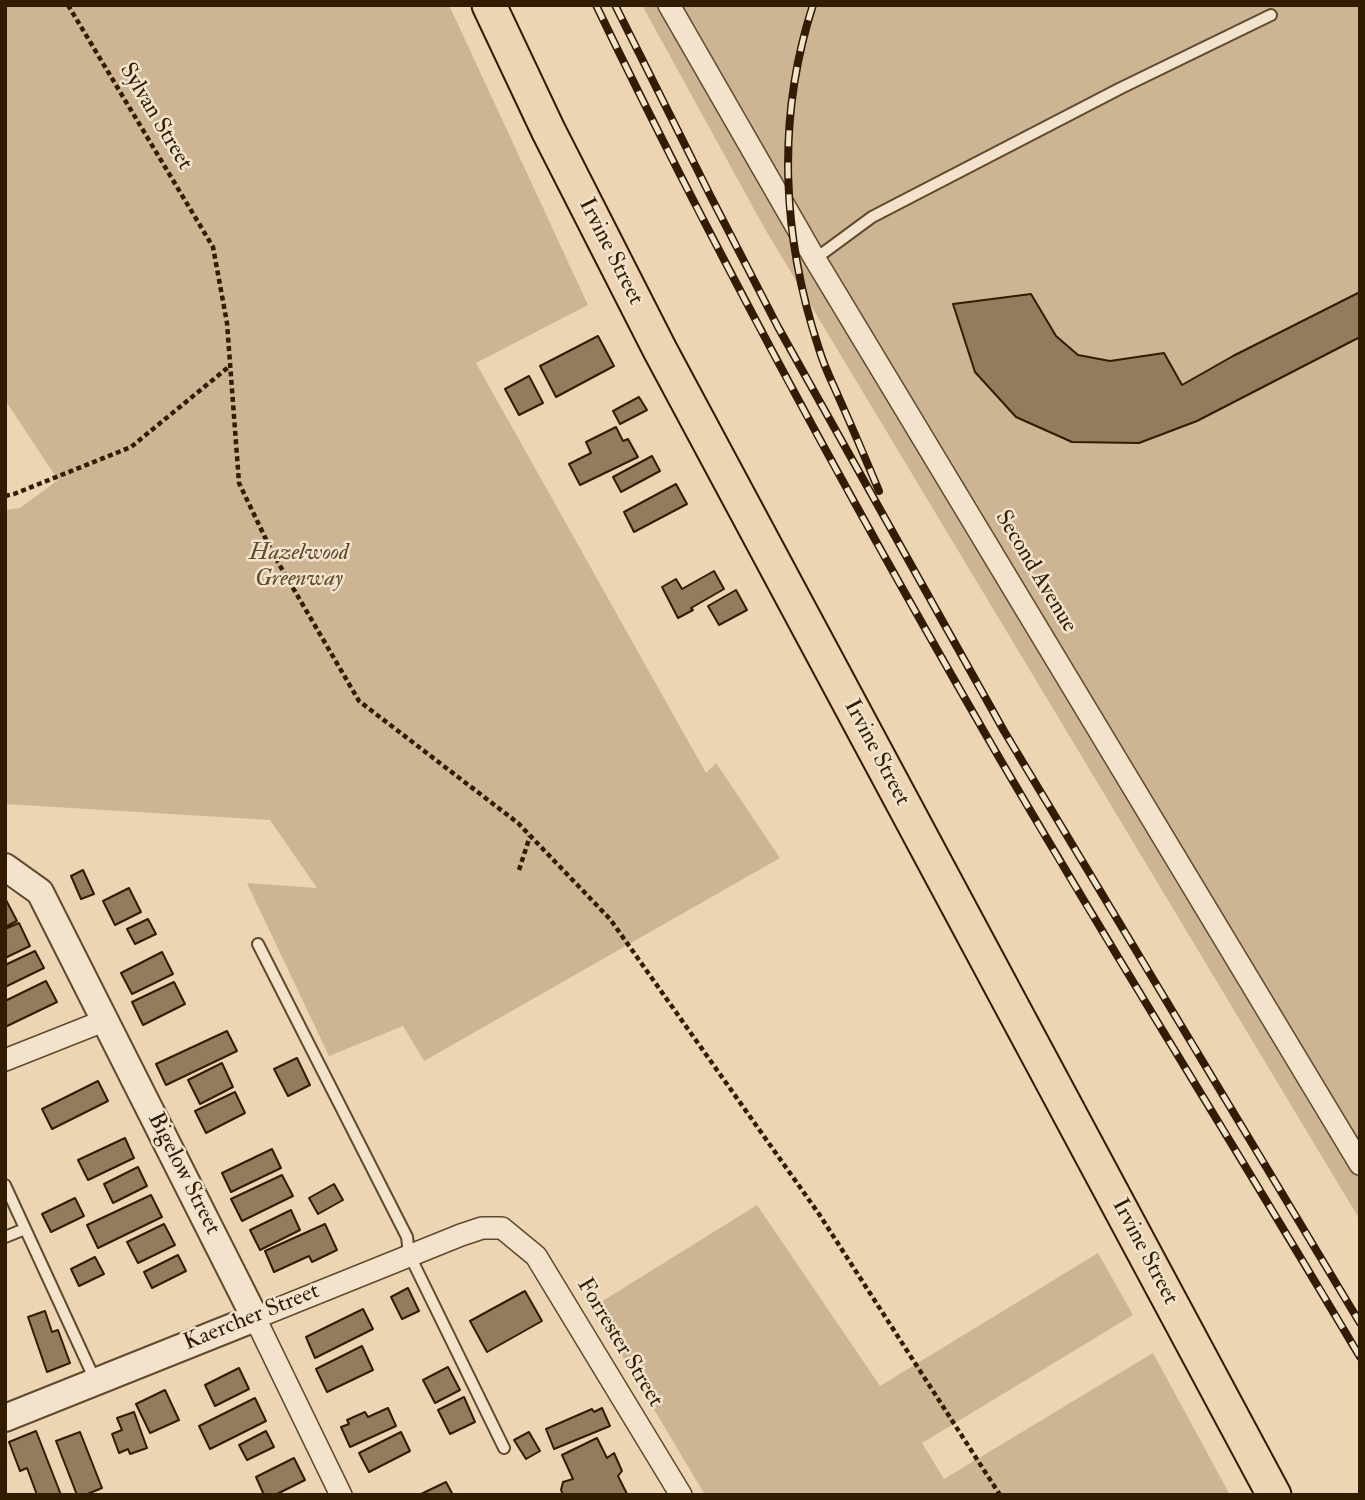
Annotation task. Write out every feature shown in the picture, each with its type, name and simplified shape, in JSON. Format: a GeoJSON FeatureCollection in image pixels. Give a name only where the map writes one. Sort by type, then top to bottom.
{"type":"FeatureCollection","features":[{"type":"Feature","properties":{"kind":"main road","name":"Irvine Street"},"geometry":{"type":"LineString","coordinates":[[489,5],[548,130],[660,350],[1274,1495]]}},
{"type":"Feature","properties":{"kind":"street","name":"Second Avenue"},"geometry":{"type":"LineString","coordinates":[[669,5],[815,259],[1360,1164]]}},
{"type":"Feature","properties":{"kind":"street","name":"Bigelow Street"},"geometry":{"type":"LineString","coordinates":[[5,867],[40,892],[255,1318],[341,1495]]}},
{"type":"Feature","properties":{"kind":"street"},"geometry":{"type":"LineString","coordinates":[[5,1060],[106,1020]]}},
{"type":"Feature","properties":{"kind":"street","name":"Kaercher Street"},"geometry":{"type":"LineString","coordinates":[[5,1418],[409,1254],[482,1228],[502,1227]]}},
{"type":"Feature","properties":{"kind":"street","name":"Forrester Street"},"geometry":{"type":"LineString","coordinates":[[502,1227],[536,1256],[681,1495]]}},
{"type":"Feature","properties":{"kind":"lane"},"geometry":{"type":"LineString","coordinates":[[815,259],[872,217],[1121,88],[1270,15]]}},
{"type":"Feature","properties":{"kind":"lane"},"geometry":{"type":"LineString","coordinates":[[258,944],[407,1237],[409,1254],[504,1448]]}},
{"type":"Feature","properties":{"kind":"lane"},"geometry":{"type":"LineString","coordinates":[[5,1185],[95,1380]]}},
{"type":"Feature","properties":{"kind":"lane"},"geometry":{"type":"LineString","coordinates":[[5,1237],[25,1229]]}},
{"type":"Feature","properties":{"kind":"path","name":"Sylvan Street"},"geometry":{"type":"LineString","coordinates":[[68,5],[213,247],[228,323],[239,483],[272,552],[359,701],[518,823],[610,919],[818,1214],[1000,1495]]}},
{"type":"Feature","properties":{"kind":"path"},"geometry":{"type":"LineString","coordinates":[[5,496],[131,447],[231,365]]}},
{"type":"Feature","properties":{"kind":"path"},"geometry":{"type":"LineString","coordinates":[[519,870],[531,836]]}},
{"type":"Feature","properties":{"kind":"green space","name":"Hazelwood Greenway"},"geometry":{"type":"Polygon","coordinates":[[[5,5],[449,5],[588,305],[476,363],[706,773],[716,763],[780,858],[424,1061],[403,1026],[329,1056],[247,883],[317,888],[270,820],[5,804],[5,510],[20,508],[58,480],[5,400],[5,5]]]}},
{"type":"Feature","properties":{"kind":"green space"},"geometry":{"type":"Polygon","coordinates":[[[642,5],[1360,5],[1360,1220],[765,229],[642,5]]]}},
{"type":"Feature","properties":{"kind":"green space"},"geometry":{"type":"Polygon","coordinates":[[[757,1205],[880,1386],[1098,1253],[1133,1315],[922,1443],[944,1479],[1153,1353],[1230,1495],[705,1495],[593,1307],[757,1205]]]}},
{"type":"Feature","properties":{"kind":"building"},"geometry":{"type":"Polygon","coordinates":[[[1360,292],[1360,337],[1197,421],[1139,443],[1072,442],[1016,417],[975,372],[953,304],[1031,294],[1056,336],[1078,355],[1110,361],[1164,353],[1182,385],[1360,292]]]}},
{"type":"Feature","properties":{"kind":"building"},"geometry":{"type":"Polygon","coordinates":[[[598,336],[614,366],[556,397],[540,366],[598,336]]]}},
{"type":"Feature","properties":{"kind":"building"},"geometry":{"type":"Polygon","coordinates":[[[529,376],[543,403],[519,415],[505,389],[529,376]]]}},
{"type":"Feature","properties":{"kind":"building"},"geometry":{"type":"Polygon","coordinates":[[[639,397],[647,410],[620,424],[613,411],[639,397]]]}},
{"type":"Feature","properties":{"kind":"building"},"geometry":{"type":"Polygon","coordinates":[[[616,427],[623,441],[628,439],[638,457],[580,485],[569,464],[591,453],[586,442],[616,427]]]}},
{"type":"Feature","properties":{"kind":"building"},"geometry":{"type":"Polygon","coordinates":[[[652,456],[660,471],[621,492],[613,477],[652,456]]]}},
{"type":"Feature","properties":{"kind":"building"},"geometry":{"type":"Polygon","coordinates":[[[676,484],[687,504],[634,532],[624,512],[676,484]]]}},
{"type":"Feature","properties":{"kind":"building"},"geometry":{"type":"Polygon","coordinates":[[[714,571],[724,589],[678,618],[662,587],[676,579],[682,589],[714,571]]]}},
{"type":"Feature","properties":{"kind":"building"},"geometry":{"type":"Polygon","coordinates":[[[736,590],[747,610],[719,625],[708,606],[736,590]]]}},
{"type":"Feature","properties":{"kind":"building"},"geometry":{"type":"Polygon","coordinates":[[[83,870],[94,894],[81,899],[71,876],[83,870]]]}},
{"type":"Feature","properties":{"kind":"building"},"geometry":{"type":"Polygon","coordinates":[[[129,888],[141,912],[115,925],[103,901],[129,888]]]}},
{"type":"Feature","properties":{"kind":"building"},"geometry":{"type":"Polygon","coordinates":[[[5,900],[17,921],[5,927],[5,900]]]}},
{"type":"Feature","properties":{"kind":"building"},"geometry":{"type":"Polygon","coordinates":[[[148,919],[156,934],[135,944],[127,929],[148,919]]]}},
{"type":"Feature","properties":{"kind":"building"},"geometry":{"type":"Polygon","coordinates":[[[19,923],[30,946],[5,958],[5,929],[19,923]]]}},
{"type":"Feature","properties":{"kind":"building"},"geometry":{"type":"Polygon","coordinates":[[[35,951],[44,968],[5,987],[5,965],[35,951]]]}},
{"type":"Feature","properties":{"kind":"building"},"geometry":{"type":"Polygon","coordinates":[[[162,952],[173,974],[132,994],[121,973],[162,952]]]}},
{"type":"Feature","properties":{"kind":"building"},"geometry":{"type":"Polygon","coordinates":[[[46,981],[57,1002],[5,1027],[5,1001],[46,981]]]}},
{"type":"Feature","properties":{"kind":"building"},"geometry":{"type":"Polygon","coordinates":[[[174,982],[185,1004],[143,1025],[132,1002],[174,982]]]}},
{"type":"Feature","properties":{"kind":"building"},"geometry":{"type":"Polygon","coordinates":[[[227,1031],[237,1051],[166,1085],[156,1064],[227,1031]]]}},
{"type":"Feature","properties":{"kind":"building"},"geometry":{"type":"Polygon","coordinates":[[[297,1058],[310,1085],[288,1096],[274,1069],[297,1058]]]}},
{"type":"Feature","properties":{"kind":"building"},"geometry":{"type":"Polygon","coordinates":[[[222,1063],[233,1087],[200,1104],[188,1080],[222,1063]]]}},
{"type":"Feature","properties":{"kind":"building"},"geometry":{"type":"Polygon","coordinates":[[[98,1081],[108,1101],[52,1129],[42,1109],[98,1081]]]}},
{"type":"Feature","properties":{"kind":"building"},"geometry":{"type":"Polygon","coordinates":[[[235,1092],[245,1113],[206,1133],[195,1111],[235,1092]]]}},
{"type":"Feature","properties":{"kind":"building"},"geometry":{"type":"Polygon","coordinates":[[[125,1138],[134,1158],[88,1180],[78,1160],[125,1138]]]}},
{"type":"Feature","properties":{"kind":"building"},"geometry":{"type":"Polygon","coordinates":[[[272,1149],[281,1168],[231,1192],[222,1173],[272,1149]]]}},
{"type":"Feature","properties":{"kind":"building"},"geometry":{"type":"Polygon","coordinates":[[[138,1167],[147,1186],[113,1203],[104,1184],[138,1167]]]}},
{"type":"Feature","properties":{"kind":"building"},"geometry":{"type":"Polygon","coordinates":[[[282,1175],[293,1196],[242,1221],[231,1199],[282,1175]]]}},
{"type":"Feature","properties":{"kind":"building"},"geometry":{"type":"Polygon","coordinates":[[[334,1184],[343,1200],[318,1214],[309,1198],[334,1184]]]}},
{"type":"Feature","properties":{"kind":"building"},"geometry":{"type":"Polygon","coordinates":[[[151,1195],[162,1217],[98,1248],[87,1225],[151,1195]]]}},
{"type":"Feature","properties":{"kind":"building"},"geometry":{"type":"Polygon","coordinates":[[[75,1198],[84,1216],[51,1232],[42,1214],[75,1198]]]}},
{"type":"Feature","properties":{"kind":"building"},"geometry":{"type":"Polygon","coordinates":[[[291,1210],[300,1230],[260,1250],[250,1230],[291,1210]]]}},
{"type":"Feature","properties":{"kind":"building"},"geometry":{"type":"Polygon","coordinates":[[[164,1224],[175,1245],[138,1263],[127,1242],[164,1224]]]}},
{"type":"Feature","properties":{"kind":"building"},"geometry":{"type":"Polygon","coordinates":[[[325,1224],[337,1250],[312,1262],[309,1256],[274,1272],[265,1251],[325,1224]]]}},
{"type":"Feature","properties":{"kind":"building"},"geometry":{"type":"Polygon","coordinates":[[[178,1255],[186,1271],[152,1288],[144,1272],[178,1255]]]}},
{"type":"Feature","properties":{"kind":"building"},"geometry":{"type":"Polygon","coordinates":[[[95,1257],[104,1274],[79,1286],[71,1269],[95,1257]]]}},
{"type":"Feature","properties":{"kind":"building"},"geometry":{"type":"Polygon","coordinates":[[[408,1288],[419,1311],[402,1319],[391,1297],[408,1288]]]}},
{"type":"Feature","properties":{"kind":"building"},"geometry":{"type":"Polygon","coordinates":[[[525,1291],[542,1321],[487,1352],[470,1321],[525,1291]]]}},
{"type":"Feature","properties":{"kind":"building"},"geometry":{"type":"Polygon","coordinates":[[[363,1309],[373,1329],[315,1358],[306,1337],[363,1309]]]}},
{"type":"Feature","properties":{"kind":"building"},"geometry":{"type":"Polygon","coordinates":[[[45,1311],[52,1332],[58,1330],[70,1363],[47,1372],[28,1317],[45,1311]]]}},
{"type":"Feature","properties":{"kind":"building"},"geometry":{"type":"Polygon","coordinates":[[[362,1346],[373,1370],[327,1392],[316,1369],[362,1346]]]}},
{"type":"Feature","properties":{"kind":"building"},"geometry":{"type":"Polygon","coordinates":[[[448,1367],[460,1390],[435,1403],[423,1380],[448,1367]]]}},
{"type":"Feature","properties":{"kind":"building"},"geometry":{"type":"Polygon","coordinates":[[[239,1368],[249,1389],[215,1406],[205,1385],[239,1368]]]}},
{"type":"Feature","properties":{"kind":"building"},"geometry":{"type":"Polygon","coordinates":[[[165,1390],[179,1420],[150,1433],[136,1404],[165,1390]]]}},
{"type":"Feature","properties":{"kind":"building"},"geometry":{"type":"Polygon","coordinates":[[[464,1397],[475,1422],[450,1434],[438,1410],[464,1397]]]}},
{"type":"Feature","properties":{"kind":"building"},"geometry":{"type":"Polygon","coordinates":[[[255,1398],[266,1421],[210,1449],[199,1426],[255,1398]]]}},
{"type":"Feature","properties":{"kind":"building"},"geometry":{"type":"Polygon","coordinates":[[[388,1408],[396,1426],[350,1447],[341,1427],[349,1424],[347,1420],[365,1412],[368,1417],[388,1408]]]}},
{"type":"Feature","properties":{"kind":"building"},"geometry":{"type":"Polygon","coordinates":[[[602,1408],[610,1426],[554,1449],[546,1429],[592,1409],[594,1412],[602,1408]]]}},
{"type":"Feature","properties":{"kind":"building"},"geometry":{"type":"Polygon","coordinates":[[[134,1412],[147,1448],[130,1454],[128,1449],[119,1453],[112,1434],[122,1430],[117,1418],[134,1412]]]}},
{"type":"Feature","properties":{"kind":"building"},"geometry":{"type":"Polygon","coordinates":[[[36,1431],[61,1495],[37,1495],[27,1468],[20,1471],[9,1442],[36,1431]]]}},
{"type":"Feature","properties":{"kind":"building"},"geometry":{"type":"Polygon","coordinates":[[[266,1431],[274,1447],[247,1460],[239,1445],[266,1431]]]}},
{"type":"Feature","properties":{"kind":"building"},"geometry":{"type":"Polygon","coordinates":[[[80,1432],[102,1488],[85,1495],[77,1495],[56,1441],[80,1432]]]}},
{"type":"Feature","properties":{"kind":"building"},"geometry":{"type":"Polygon","coordinates":[[[401,1432],[410,1451],[369,1472],[359,1453],[401,1432]]]}},
{"type":"Feature","properties":{"kind":"building"},"geometry":{"type":"Polygon","coordinates":[[[529,1432],[540,1451],[526,1459],[514,1440],[529,1432]]]}},
{"type":"Feature","properties":{"kind":"building"},"geometry":{"type":"Polygon","coordinates":[[[597,1438],[607,1458],[614,1453],[622,1471],[618,1476],[627,1494],[563,1495],[563,1482],[573,1479],[562,1455],[597,1438]]]}},
{"type":"Feature","properties":{"kind":"building"},"geometry":{"type":"Polygon","coordinates":[[[294,1458],[305,1480],[275,1495],[264,1495],[256,1477],[294,1458]]]}},
{"type":"Feature","properties":{"kind":"building"},"geometry":{"type":"Polygon","coordinates":[[[446,1482],[453,1495],[419,1495],[446,1482]]]}},
{"type":"Feature","properties":{"kind":"railway"},"geometry":{"type":"LineString","coordinates":[[596,5],[736,282],[935,645],[1078,891],[1360,1357]]}},
{"type":"Feature","properties":{"kind":"railway"},"geometry":{"type":"LineString","coordinates":[[615,5],[778,327],[1004,731],[1360,1323]]}},
{"type":"Feature","properties":{"kind":"railway"},"geometry":{"type":"LineString","coordinates":[[813,5],[793,91],[788,178],[791,221],[797,264],[821,355],[879,491]]}}]}
